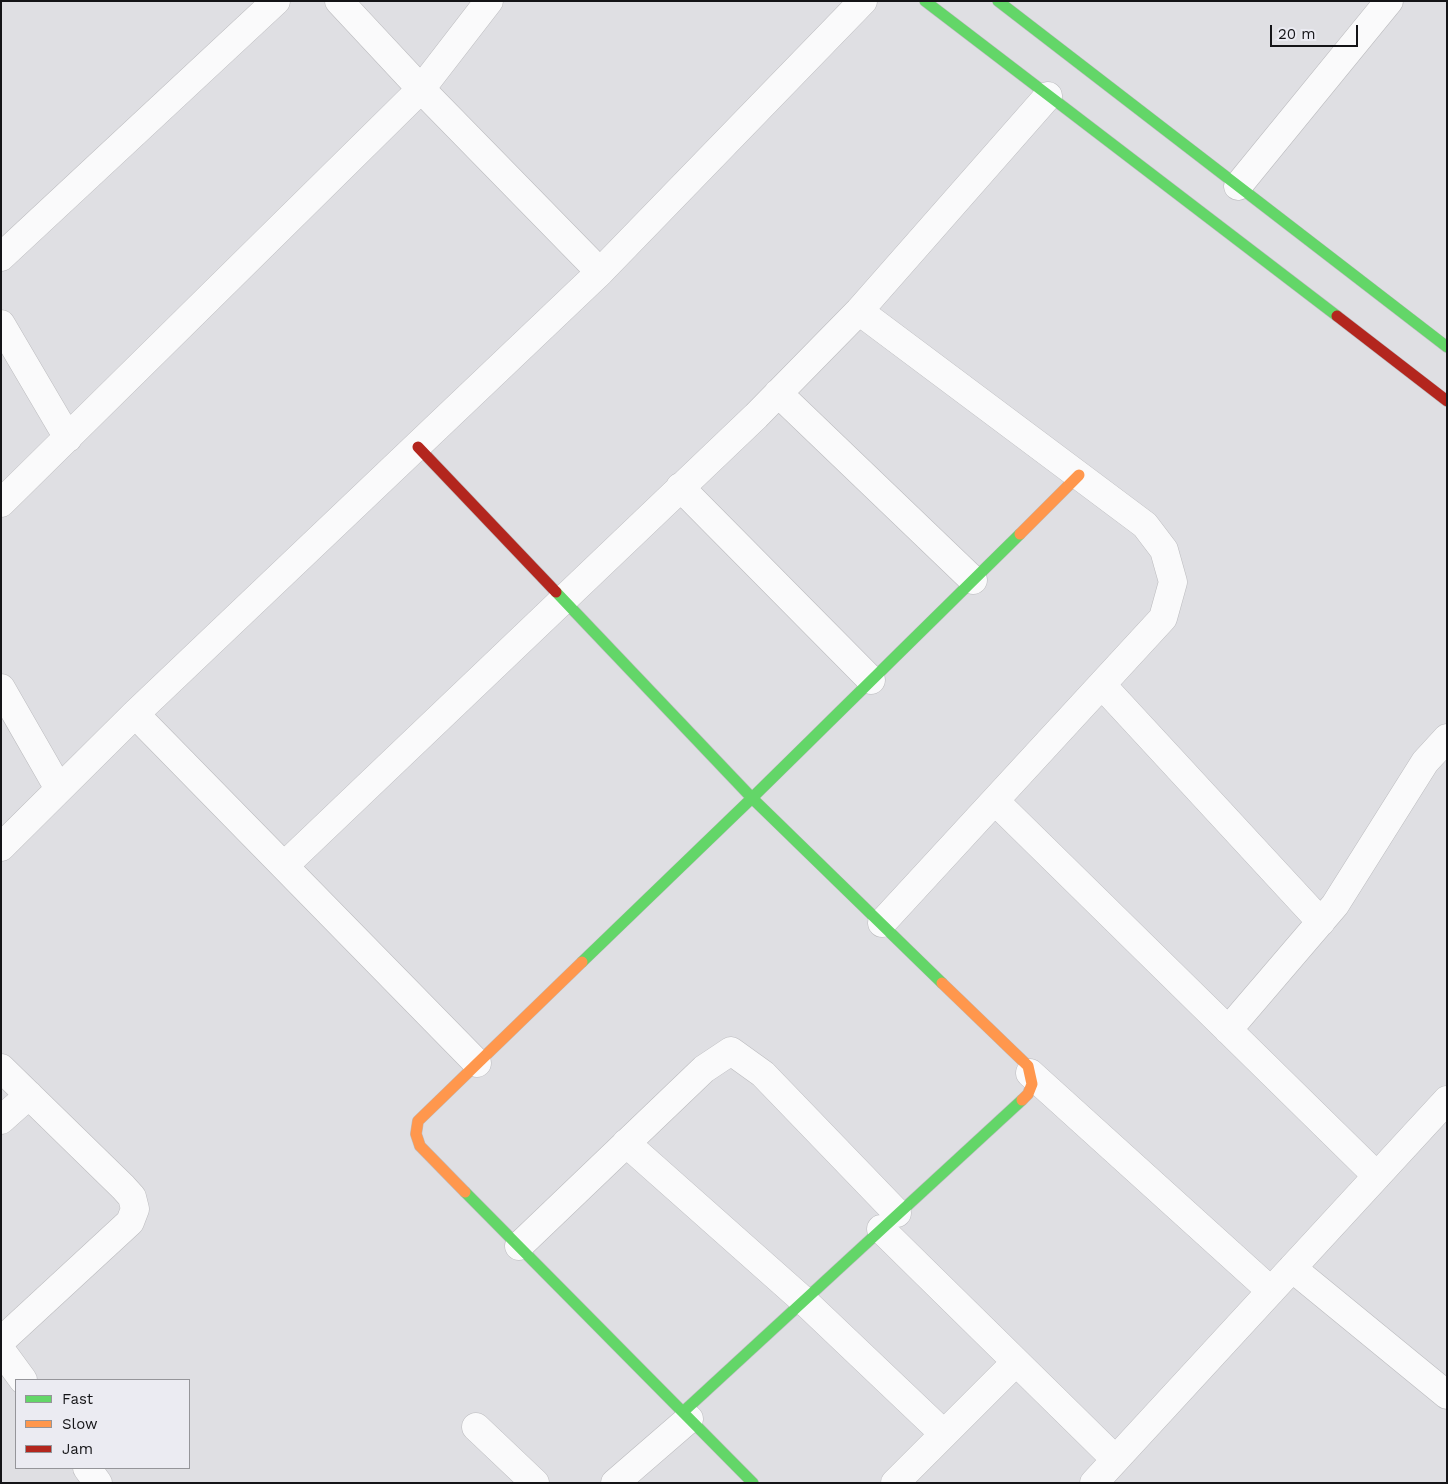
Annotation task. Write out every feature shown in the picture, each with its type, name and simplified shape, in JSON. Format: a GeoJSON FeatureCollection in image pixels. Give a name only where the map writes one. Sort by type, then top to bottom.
{"type":"FeatureCollection","features":[{"type":"Feature","properties":{"kind":"street"},"geometry":{"type":"LineString","coordinates":[[1,257],[276,1]]}},
{"type":"Feature","properties":{"kind":"street"},"geometry":{"type":"LineString","coordinates":[[339,1],[421,89],[600,272]]}},
{"type":"Feature","properties":{"kind":"street"},"geometry":{"type":"LineString","coordinates":[[1,503],[421,89],[489,1]]}},
{"type":"Feature","properties":{"kind":"street"},"geometry":{"type":"LineString","coordinates":[[1,847],[135,714],[600,272],[863,1]]}},
{"type":"Feature","properties":{"kind":"street"},"geometry":{"type":"LineString","coordinates":[[925,1],[1447,401]]}},
{"type":"Feature","properties":{"kind":"street"},"geometry":{"type":"LineString","coordinates":[[998,1],[1447,347]]}},
{"type":"Feature","properties":{"kind":"street"},"geometry":{"type":"LineString","coordinates":[[1238,186],[1389,1]]}},
{"type":"Feature","properties":{"kind":"street"},"geometry":{"type":"LineString","coordinates":[[284,866],[680,487],[859,311],[1048,96]]}},
{"type":"Feature","properties":{"kind":"street"},"geometry":{"type":"LineString","coordinates":[[859,311],[1145,525],[1164,550],[1173,582],[1163,618],[882,923]]}},
{"type":"Feature","properties":{"kind":"street"},"geometry":{"type":"LineString","coordinates":[[1,324],[68,438]]}},
{"type":"Feature","properties":{"kind":"street"},"geometry":{"type":"LineString","coordinates":[[778,392],[973,580]]}},
{"type":"Feature","properties":{"kind":"street"},"geometry":{"type":"LineString","coordinates":[[418,446],[752,798],[1028,1066],[1030,1072],[1032,1084],[1028,1094],[803,1300],[615,1483]]}},
{"type":"Feature","properties":{"kind":"street"},"geometry":{"type":"LineString","coordinates":[[753,1483],[420,1146],[416,1134],[418,1121],[752,798],[1079,475]]}},
{"type":"Feature","properties":{"kind":"street"},"geometry":{"type":"LineString","coordinates":[[680,487],[871,680]]}},
{"type":"Feature","properties":{"kind":"street"},"geometry":{"type":"LineString","coordinates":[[1102,685],[1321,922]]}},
{"type":"Feature","properties":{"kind":"street"},"geometry":{"type":"LineString","coordinates":[[1,688],[59,789]]}},
{"type":"Feature","properties":{"kind":"street"},"geometry":{"type":"LineString","coordinates":[[135,714],[477,1063]]}},
{"type":"Feature","properties":{"kind":"street"},"geometry":{"type":"LineString","coordinates":[[1228,1030],[1335,904],[1425,762],[1447,738]]}},
{"type":"Feature","properties":{"kind":"street"},"geometry":{"type":"LineString","coordinates":[[995,801],[1377,1176]]}},
{"type":"Feature","properties":{"kind":"street"},"geometry":{"type":"LineString","coordinates":[[519,1246],[704,1069],[731,1051],[764,1074],[889,1221],[1016,1362],[1115,1459]]}},
{"type":"Feature","properties":{"kind":"street"},"geometry":{"type":"LineString","coordinates":[[1,1068],[124,1187],[132,1197],[135,1209],[130,1222],[1,1341]]}},
{"type":"Feature","properties":{"kind":"street"},"geometry":{"type":"LineString","coordinates":[[1030,1072],[1271,1291]]}},
{"type":"Feature","properties":{"kind":"street"},"geometry":{"type":"LineString","coordinates":[[1,1120],[29,1095]]}},
{"type":"Feature","properties":{"kind":"street"},"geometry":{"type":"LineString","coordinates":[[1094,1483],[1447,1100]]}},
{"type":"Feature","properties":{"kind":"street"},"geometry":{"type":"LineString","coordinates":[[626,1143],[803,1300],[944,1434]]}},
{"type":"Feature","properties":{"kind":"street"},"geometry":{"type":"LineString","coordinates":[[1292,1268],[1447,1395]]}},
{"type":"Feature","properties":{"kind":"street"},"geometry":{"type":"LineString","coordinates":[[1,1350],[22,1379]]}},
{"type":"Feature","properties":{"kind":"street"},"geometry":{"type":"LineString","coordinates":[[895,1483],[1016,1362]]}},
{"type":"Feature","properties":{"kind":"street"},"geometry":{"type":"LineString","coordinates":[[476,1427],[535,1483]]}},
{"type":"Feature","properties":{"kind":"street"},"geometry":{"type":"LineString","coordinates":[[88,1469],[98,1483]]}},
{"type":"Feature","properties":{"kind":"traffic: fast"},"geometry":{"type":"LineString","coordinates":[[925,1],[1337,316]]}},
{"type":"Feature","properties":{"kind":"traffic: fast"},"geometry":{"type":"LineString","coordinates":[[998,1],[1447,347]]}},
{"type":"Feature","properties":{"kind":"traffic: fast"},"geometry":{"type":"LineString","coordinates":[[582,962],[752,798],[1020,534]]}},
{"type":"Feature","properties":{"kind":"traffic: fast"},"geometry":{"type":"LineString","coordinates":[[556,592],[752,798],[942,983]]}},
{"type":"Feature","properties":{"kind":"traffic: fast"},"geometry":{"type":"LineString","coordinates":[[683,1412],[1022,1100]]}},
{"type":"Feature","properties":{"kind":"traffic: fast"},"geometry":{"type":"LineString","coordinates":[[465,1192],[753,1483]]}},
{"type":"Feature","properties":{"kind":"traffic: slow"},"geometry":{"type":"LineString","coordinates":[[1020,534],[1079,475]]}},
{"type":"Feature","properties":{"kind":"traffic: slow"},"geometry":{"type":"LineString","coordinates":[[465,1192],[420,1146],[416,1134],[418,1121],[582,962]]}},
{"type":"Feature","properties":{"kind":"traffic: slow"},"geometry":{"type":"LineString","coordinates":[[942,983],[1028,1066],[1032,1084],[1028,1094],[1022,1100]]}},
{"type":"Feature","properties":{"kind":"traffic: jam"},"geometry":{"type":"LineString","coordinates":[[1337,316],[1447,401]]}},
{"type":"Feature","properties":{"kind":"traffic: jam"},"geometry":{"type":"LineString","coordinates":[[418,447],[556,592]]}}]}
